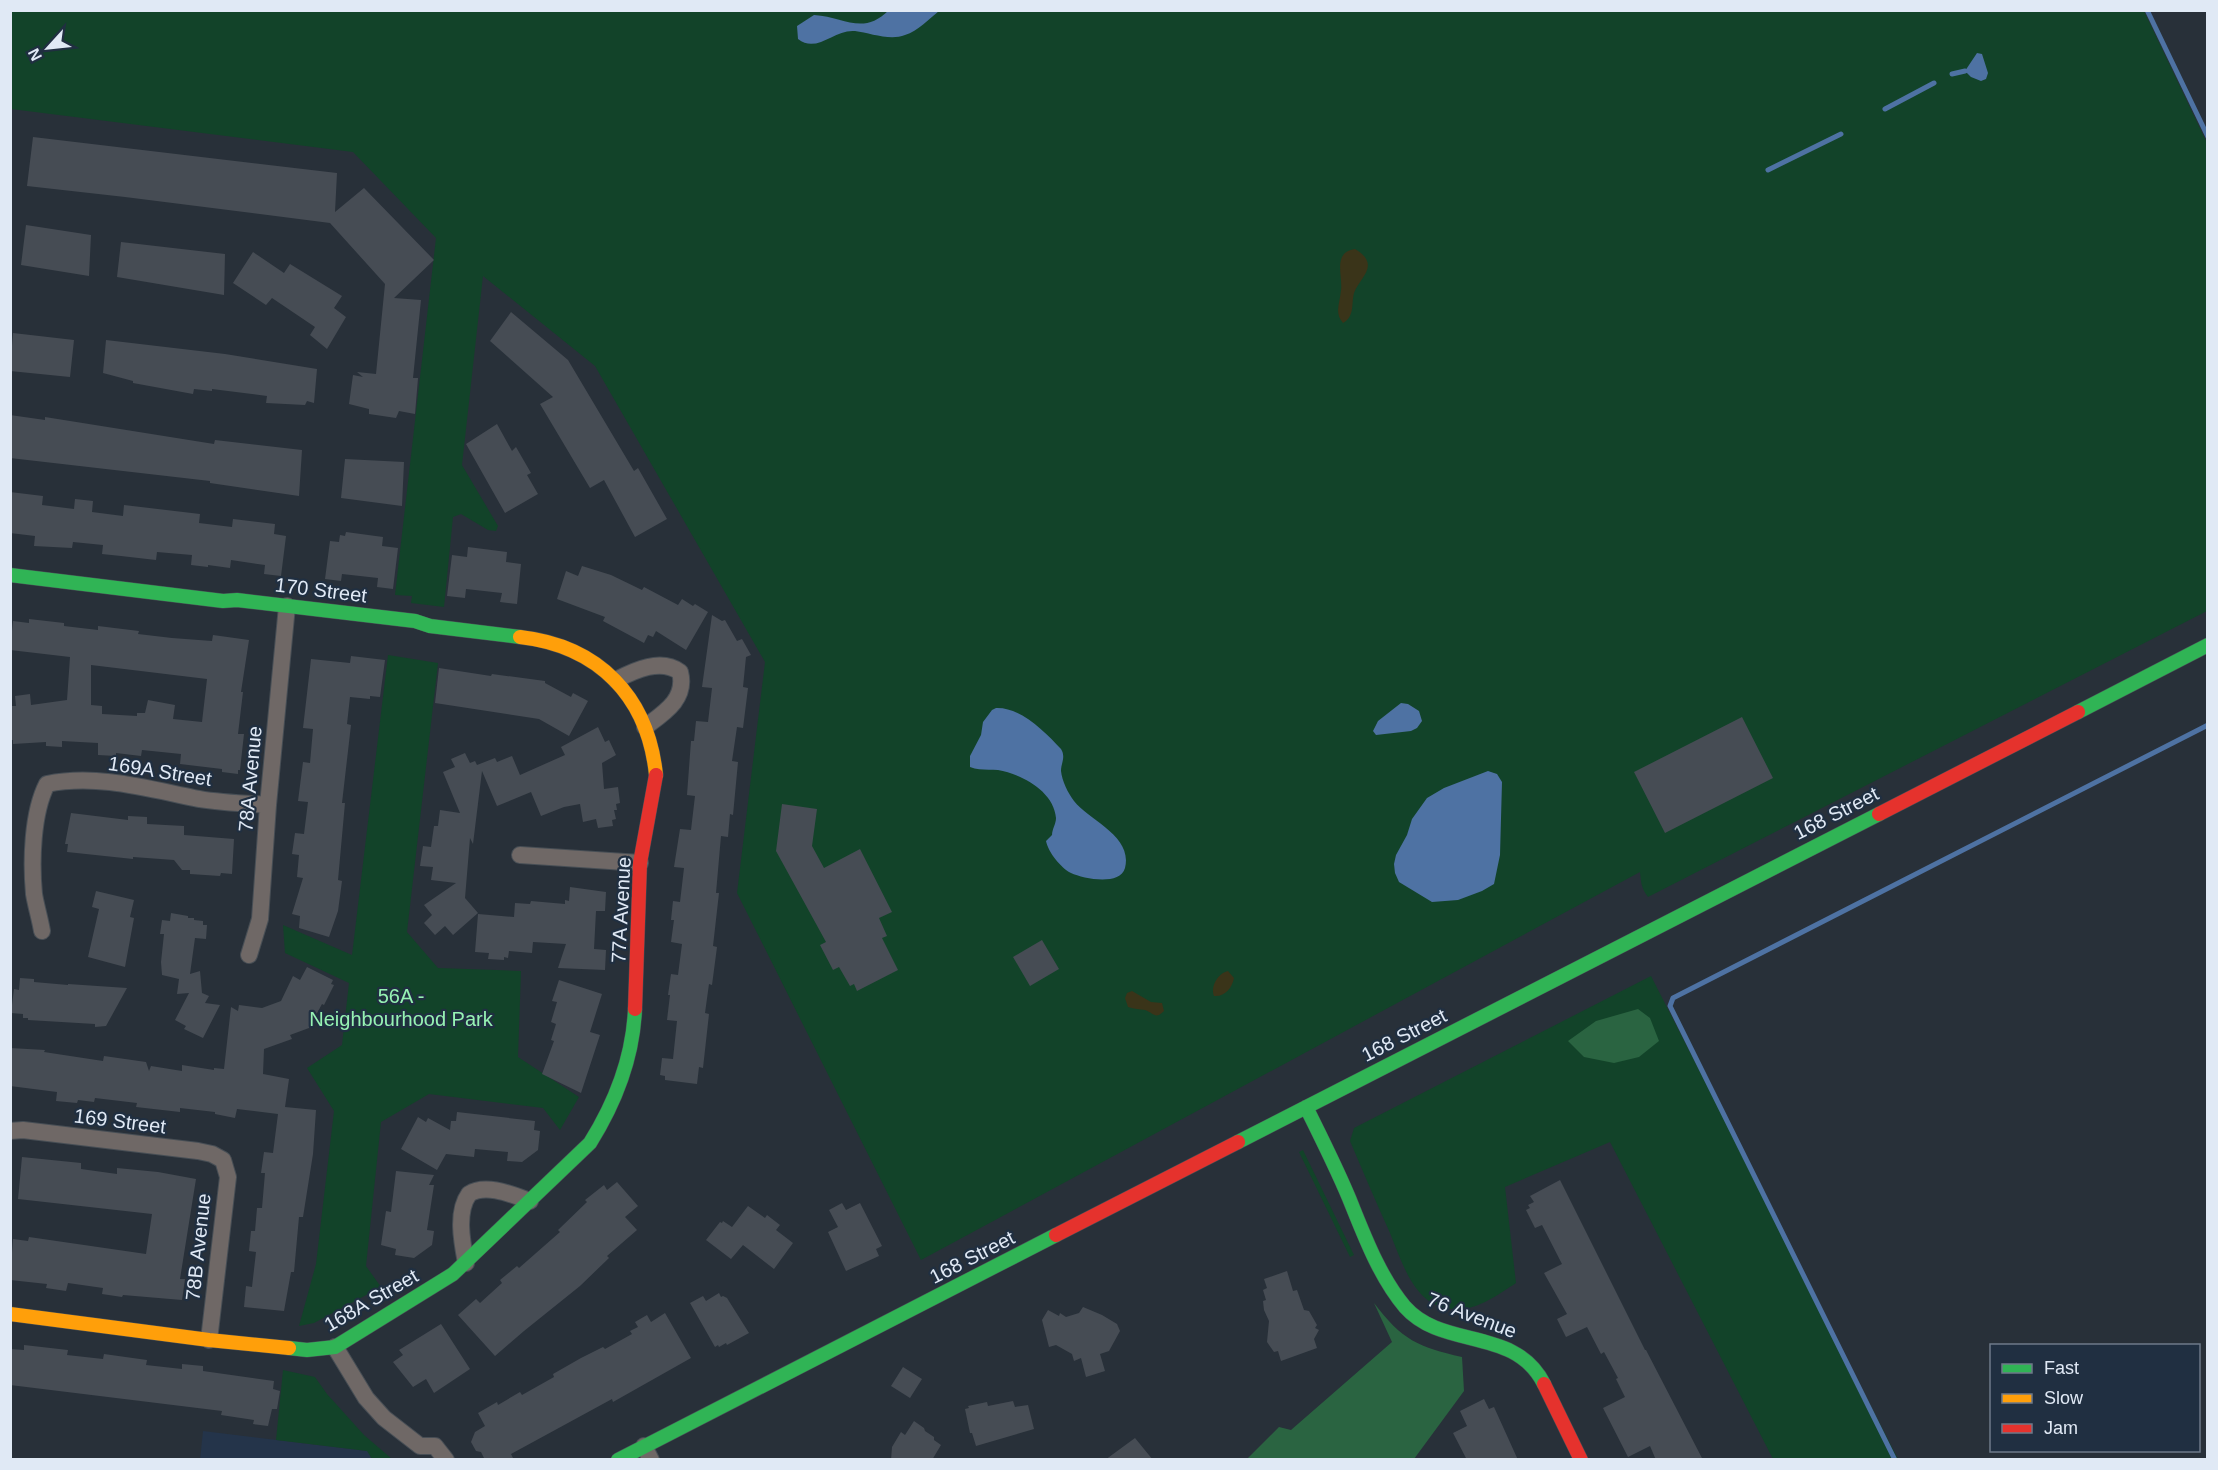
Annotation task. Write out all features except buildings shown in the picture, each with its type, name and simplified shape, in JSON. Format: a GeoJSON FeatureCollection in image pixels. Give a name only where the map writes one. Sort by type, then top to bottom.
{"type":"FeatureCollection","features":[{"type":"Feature","properties":{"kind":"street","name":"170 Street"},"geometry":{"type":"LineString","coordinates":[[10,575],[415,621],[430,626],[529,638],[563,646],[595,663],[616,680]]}},
{"type":"Feature","properties":{"kind":"street","name":"78A Avenue"},"geometry":{"type":"LineString","coordinates":[[249,955],[260,919],[268,805],[287,606]]}},
{"type":"Feature","properties":{"kind":"street","name":"168 Street"},"geometry":{"type":"LineString","coordinates":[[618,1460],[648,1453],[1306,1107],[2208,645]]}},
{"type":"Feature","properties":{"kind":"street"},"geometry":{"type":"LineString","coordinates":[[616,680],[650,666],[672,668],[680,672],[682,684],[677,701],[645,727]]}},
{"type":"Feature","properties":{"kind":"street","name":"77A Avenue"},"geometry":{"type":"LineString","coordinates":[[590,1143],[613,1100],[633,1040],[637,999],[640,863],[656,778],[654,758],[645,727],[636,708],[616,680]]}},
{"type":"Feature","properties":{"kind":"street","name":"169A Street"},"geometry":{"type":"LineString","coordinates":[[42,930],[34,894],[33,856],[39,806],[47,784],[69,781],[126,783],[194,798],[268,805]]}},
{"type":"Feature","properties":{"kind":"street"},"geometry":{"type":"LineString","coordinates":[[520,855],[640,863]]}},
{"type":"Feature","properties":{"kind":"street","name":"76 Avenue"},"geometry":{"type":"LineString","coordinates":[[1306,1107],[1366,1239],[1396,1296],[1406,1310],[1418,1319],[1513,1350],[1526,1359],[1537,1371],[1581,1460]]}},
{"type":"Feature","properties":{"kind":"street","name":"169 Street"},"geometry":{"type":"LineString","coordinates":[[10,1131],[23,1130],[198,1151],[212,1154],[223,1160]]}},
{"type":"Feature","properties":{"kind":"street","name":"168A Street"},"geometry":{"type":"LineString","coordinates":[[10,1314],[306,1350],[335,1347],[453,1274],[590,1143]]}},
{"type":"Feature","properties":{"kind":"street","name":"78B Avenue"},"geometry":{"type":"LineString","coordinates":[[209,1340],[228,1177],[223,1160]]}},
{"type":"Feature","properties":{"kind":"street"},"geometry":{"type":"LineString","coordinates":[[466,1263],[461,1234],[463,1206],[469,1194],[480,1190],[506,1193],[530,1201]]}},
{"type":"Feature","properties":{"kind":"street"},"geometry":{"type":"LineString","coordinates":[[335,1347],[358,1386],[375,1408],[422,1453],[435,1446],[446,1460]]}},
{"type":"Feature","properties":{"kind":"shaded area"},"geometry":{"type":"Polygon","coordinates":[[[203,1431],[368,1451],[372,1459],[200,1460],[203,1431]]]}},
{"type":"Feature","properties":{"kind":"green space"},"geometry":{"type":"Polygon","coordinates":[[[11,10],[2144,11],[2207,143],[2207,611],[1648,897],[1641,882],[1640,872],[921,1260],[737,893],[765,662],[595,366],[483,276],[462,465],[498,526],[496,531],[488,530],[461,514],[453,517],[444,607],[411,603],[412,596],[395,595],[436,238],[353,152],[11,109],[11,10]]]}},
{"type":"Feature","properties":{"kind":"green space","name":"56A - Neighbourhood Park"},"geometry":{"type":"Polygon","coordinates":[[[388,655],[438,663],[407,932],[438,968],[521,971],[518,1057],[579,1097],[560,1130],[543,1108],[429,1094],[381,1122],[366,1266],[381,1287],[314,1323],[299,1326],[316,1264],[334,1111],[307,1068],[342,1045],[349,983],[285,953],[283,925],[352,955],[388,655]]]}},
{"type":"Feature","properties":{"kind":"green space"},"geometry":{"type":"Polygon","coordinates":[[[1651,976],[1898,1459],[1773,1459],[1610,1142],[1505,1187],[1516,1283],[1509,1288],[1479,1305],[1450,1309],[1427,1300],[1408,1276],[1350,1141],[1354,1128],[1651,976]]]}},
{"type":"Feature","properties":{"kind":"green space"},"geometry":{"type":"Polygon","coordinates":[[[1638,1009],[1650,1018],[1659,1041],[1639,1057],[1614,1063],[1584,1057],[1568,1041],[1596,1021],[1638,1009]]]}},
{"type":"Feature","properties":{"kind":"green space"},"geometry":{"type":"Polygon","coordinates":[[[1303,1150],[1354,1255],[1350,1257],[1299,1152],[1303,1150]]]}},
{"type":"Feature","properties":{"kind":"green space"},"geometry":{"type":"Polygon","coordinates":[[[1374,1303],[1393,1326],[1412,1340],[1434,1350],[1462,1357],[1464,1391],[1414,1459],[1247,1459],[1279,1427],[1291,1430],[1392,1342],[1374,1303]]]}},
{"type":"Feature","properties":{"kind":"green space"},"geometry":{"type":"Polygon","coordinates":[[[283,1370],[315,1377],[327,1394],[364,1435],[392,1459],[372,1459],[367,1451],[276,1440],[283,1370]]]}},
{"type":"Feature","properties":{"kind":"sand"},"geometry":{"type":"Polygon","coordinates":[[[1355,249],[1363,255],[1368,266],[1354,293],[1351,314],[1343,323],[1338,312],[1341,290],[1340,265],[1343,255],[1355,249]]]}},
{"type":"Feature","properties":{"kind":"sand"},"geometry":{"type":"Polygon","coordinates":[[[1228,971],[1234,978],[1232,985],[1225,993],[1214,996],[1213,989],[1216,981],[1221,974],[1228,971]]]}},
{"type":"Feature","properties":{"kind":"sand"},"geometry":{"type":"Polygon","coordinates":[[[1132,991],[1151,1002],[1162,1003],[1164,1011],[1156,1015],[1128,1007],[1125,998],[1127,993],[1132,991]]]}},
{"type":"Feature","properties":{"kind":"water"},"geometry":{"type":"Polygon","coordinates":[[[889,10],[939,11],[914,31],[899,37],[847,31],[819,43],[805,43],[798,39],[797,26],[814,15],[862,24],[880,18],[889,10]]]}},
{"type":"Feature","properties":{"kind":"water"},"geometry":{"type":"Polygon","coordinates":[[[1977,53],[1982,54],[1988,73],[1986,79],[1981,81],[1971,77],[1965,71],[1977,53]]]}},
{"type":"Feature","properties":{"kind":"water"},"geometry":{"type":"Polygon","coordinates":[[[1401,703],[1408,704],[1419,711],[1422,721],[1417,728],[1411,731],[1376,735],[1373,731],[1378,721],[1401,703]]]}},
{"type":"Feature","properties":{"kind":"water"},"geometry":{"type":"Polygon","coordinates":[[[996,708],[1023,716],[1040,728],[1061,749],[1062,775],[1072,798],[1117,838],[1123,847],[1126,857],[1122,874],[1109,879],[1101,879],[1084,877],[1067,871],[1047,845],[1046,841],[1052,835],[1056,818],[1054,808],[1043,792],[1016,775],[998,770],[970,767],[970,756],[981,735],[983,722],[996,708]]]}},
{"type":"Feature","properties":{"kind":"water"},"geometry":{"type":"Polygon","coordinates":[[[1488,771],[1497,774],[1502,782],[1500,855],[1494,884],[1458,900],[1432,902],[1399,882],[1394,864],[1396,855],[1407,835],[1412,819],[1427,798],[1444,788],[1488,771]]]}},
{"type":"Feature","properties":{"kind":"waterway"},"geometry":{"type":"LineString","coordinates":[[2147,10],[2208,137]]}},
{"type":"Feature","properties":{"kind":"waterway"},"geometry":{"type":"LineString","coordinates":[[1952,74],[1965,71]]}},
{"type":"Feature","properties":{"kind":"waterway"},"geometry":{"type":"LineString","coordinates":[[1885,109],[1934,83]]}},
{"type":"Feature","properties":{"kind":"waterway"},"geometry":{"type":"LineString","coordinates":[[1768,170],[1841,134]]}},
{"type":"Feature","properties":{"kind":"waterway"},"geometry":{"type":"LineString","coordinates":[[1895,1460],[1670,1006],[1673,998],[2208,725]]}},
{"type":"Feature","properties":{"kind":"traffic: fast"},"geometry":{"type":"LineString","coordinates":[[10,575],[415,621],[430,626],[520,637]]}},
{"type":"Feature","properties":{"kind":"traffic: fast"},"geometry":{"type":"LineString","coordinates":[[2078,712],[2208,645]]}},
{"type":"Feature","properties":{"kind":"traffic: fast"},"geometry":{"type":"LineString","coordinates":[[1238,1142],[1879,814]]}},
{"type":"Feature","properties":{"kind":"traffic: fast"},"geometry":{"type":"LineString","coordinates":[[289,1348],[307,1350],[335,1347],[453,1274],[590,1143],[615,1096],[621,1079],[631,1045],[635,1009]]}},
{"type":"Feature","properties":{"kind":"traffic: fast"},"geometry":{"type":"LineString","coordinates":[[1306,1107],[1339,1175],[1373,1255],[1387,1282],[1405,1307],[1421,1320],[1439,1329],[1497,1345],[1515,1354],[1531,1366],[1544,1384]]}},
{"type":"Feature","properties":{"kind":"traffic: fast"},"geometry":{"type":"LineString","coordinates":[[618,1460],[1056,1235]]}},
{"type":"Feature","properties":{"kind":"traffic: slow"},"geometry":{"type":"LineString","coordinates":[[520,637],[548,642],[573,651],[596,664],[615,680],[630,699],[642,722],[651,747],[656,775]]}},
{"type":"Feature","properties":{"kind":"traffic: slow"},"geometry":{"type":"LineString","coordinates":[[10,1314],[289,1348]]}},
{"type":"Feature","properties":{"kind":"traffic: jam"},"geometry":{"type":"LineString","coordinates":[[1879,814],[2078,712]]}},
{"type":"Feature","properties":{"kind":"traffic: jam"},"geometry":{"type":"LineString","coordinates":[[635,1009],[640,863],[656,775]]}},
{"type":"Feature","properties":{"kind":"traffic: jam"},"geometry":{"type":"LineString","coordinates":[[1056,1235],[1238,1142]]}},
{"type":"Feature","properties":{"kind":"traffic: jam"},"geometry":{"type":"LineString","coordinates":[[1544,1384],[1581,1460]]}}]}
